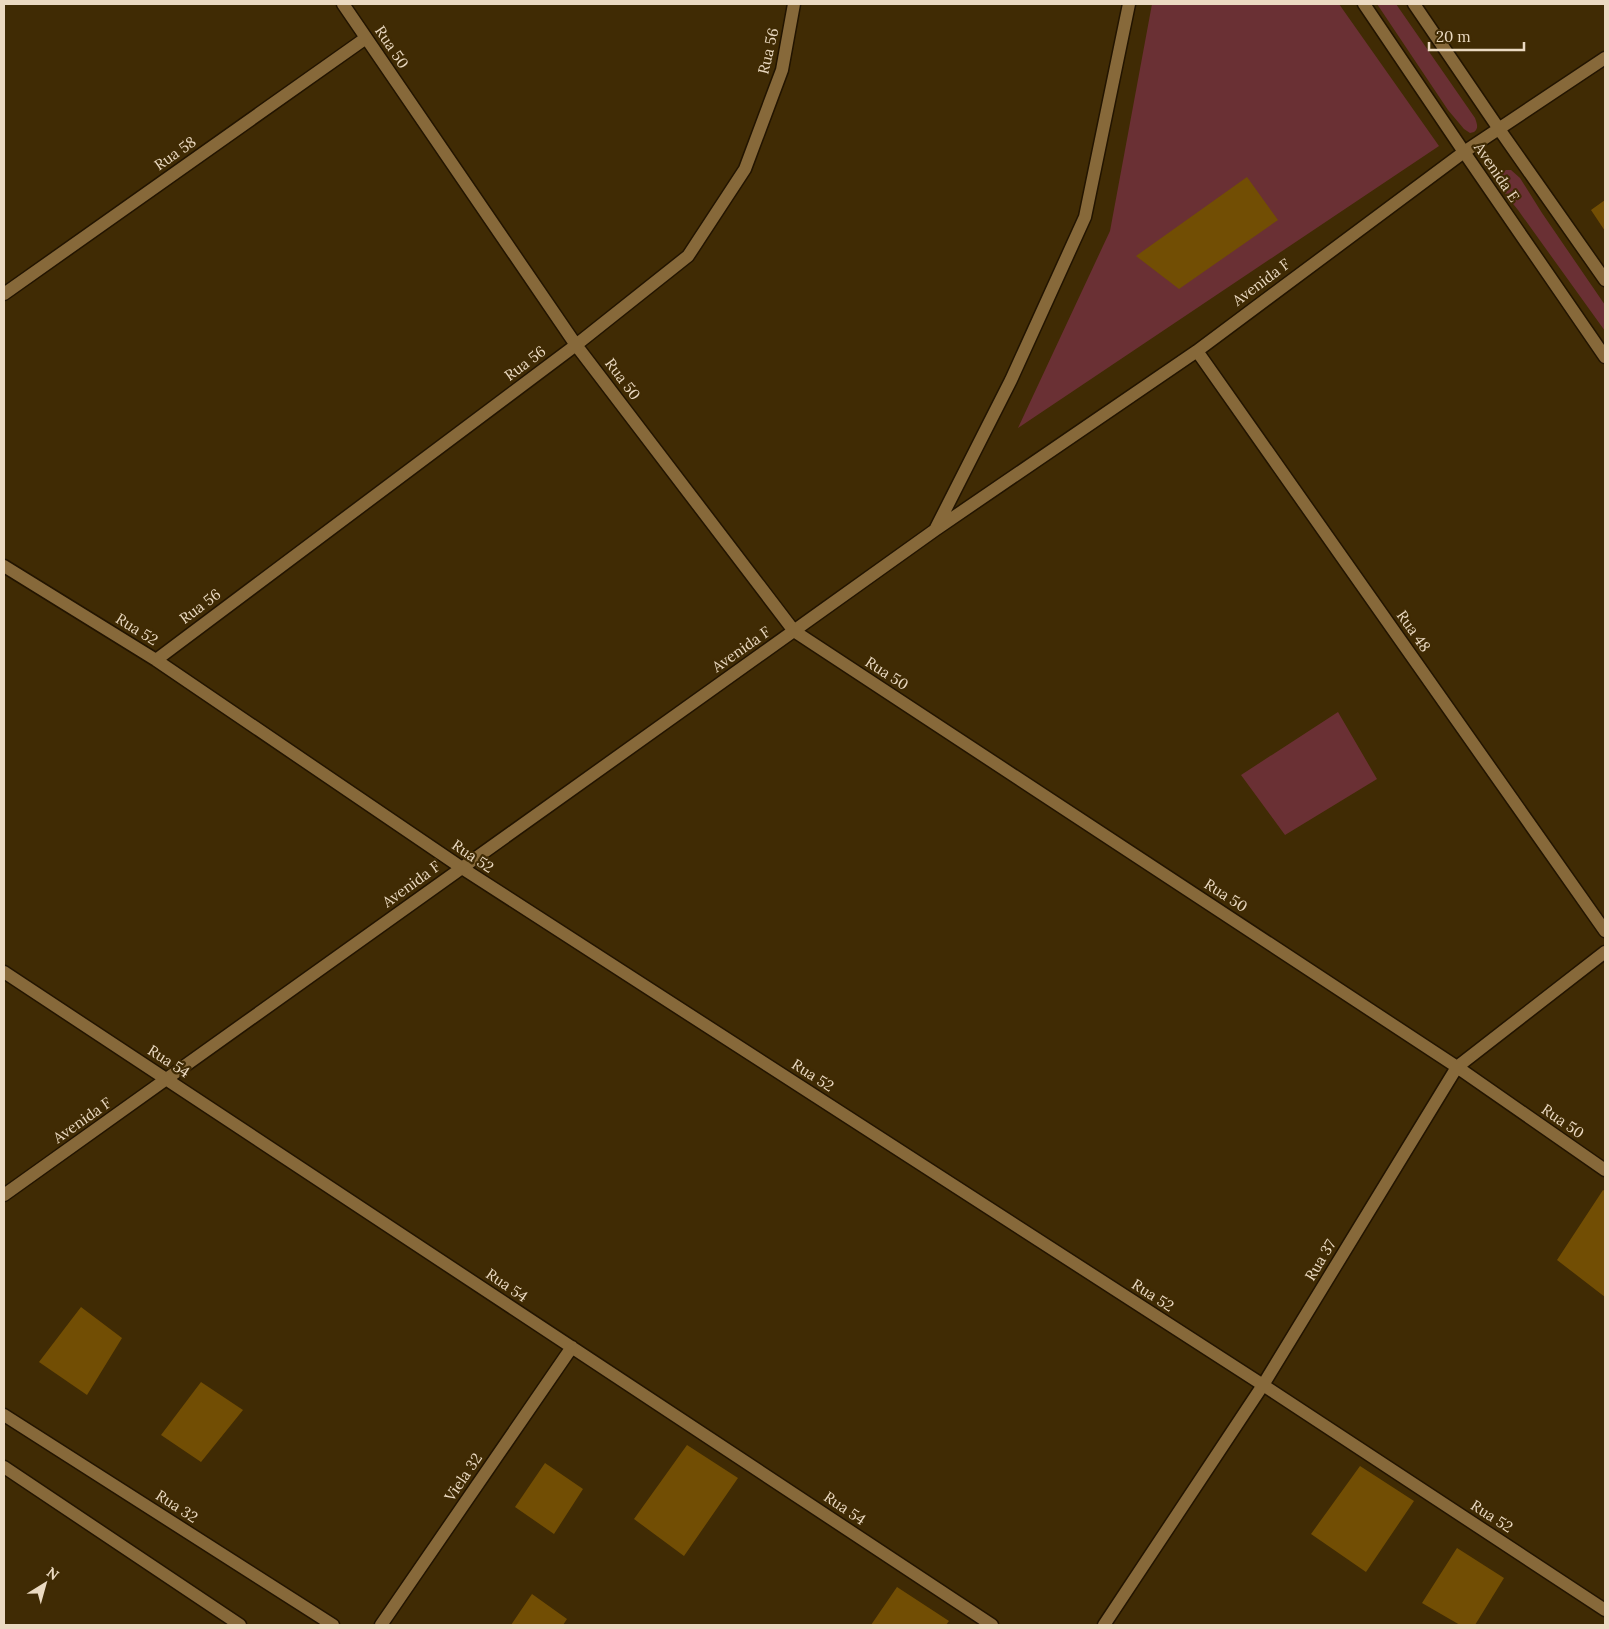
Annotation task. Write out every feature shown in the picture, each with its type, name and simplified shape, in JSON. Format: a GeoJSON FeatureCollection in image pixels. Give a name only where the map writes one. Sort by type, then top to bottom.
{"type":"FeatureCollection","features":[{"type":"Feature","properties":{"kind":"street","name":"Rua 50"},"geometry":{"type":"LineString","coordinates":[[343,4],[576,345],[794,631],[1457,1067],[1605,1170]]}},
{"type":"Feature","properties":{"kind":"street","name":"Rua 56"},"geometry":{"type":"LineString","coordinates":[[156,660],[576,345],[688,256],[745,169],[782,70],[794,4]]}},
{"type":"Feature","properties":{"kind":"street","name":"Avenida F"},"geometry":{"type":"LineString","coordinates":[[934,530],[1011,380],[1085,217],[1129,4]]}},
{"type":"Feature","properties":{"kind":"street","name":"Avenida E"},"geometry":{"type":"LineString","coordinates":[[1364,4],[1605,357]]}},
{"type":"Feature","properties":{"kind":"street","name":"Avenida E"},"geometry":{"type":"LineString","coordinates":[[1414,4],[1498,129],[1605,280]]}},
{"type":"Feature","properties":{"kind":"street","name":"Rua 58"},"geometry":{"type":"LineString","coordinates":[[4,294],[366,38]]}},
{"type":"Feature","properties":{"kind":"street","name":"Avenida F"},"geometry":{"type":"LineString","coordinates":[[4,1194],[934,530],[1196,351],[1464,152],[1605,58]]}},
{"type":"Feature","properties":{"kind":"street","name":"Rua 48"},"geometry":{"type":"LineString","coordinates":[[1196,351],[1605,931]]}},
{"type":"Feature","properties":{"kind":"street","name":"Rua 52"},"geometry":{"type":"LineString","coordinates":[[4,566],[156,660],[462,868],[1264,1385],[1605,1610]]}},
{"type":"Feature","properties":{"kind":"street","name":"Rua 37"},"geometry":{"type":"LineString","coordinates":[[1104,1625],[1264,1385],[1457,1067],[1605,952]]}},
{"type":"Feature","properties":{"kind":"street","name":"Rua 54"},"geometry":{"type":"LineString","coordinates":[[4,972],[992,1625]]}},
{"type":"Feature","properties":{"kind":"street","name":"Viela 32"},"geometry":{"type":"LineString","coordinates":[[381,1625],[572,1347]]}},
{"type":"Feature","properties":{"kind":"street","name":"Rua 32"},"geometry":{"type":"LineString","coordinates":[[4,1415],[333,1625]]}},
{"type":"Feature","properties":{"kind":"street"},"geometry":{"type":"LineString","coordinates":[[4,1468],[240,1625]]}},
{"type":"Feature","properties":{"kind":"shaded area"},"geometry":{"type":"Polygon","coordinates":[[[1152,4],[1339,4],[1439,146],[1018,428],[1110,231],[1152,4]]]}},
{"type":"Feature","properties":{"kind":"shaded area"},"geometry":{"type":"Polygon","coordinates":[[[1377,4],[1396,4],[1475,118],[1477,127],[1474,132],[1470,133],[1464,129],[1448,110],[1377,4]]]}},
{"type":"Feature","properties":{"kind":"shaded area"},"geometry":{"type":"Polygon","coordinates":[[[1506,170],[1511,170],[1520,178],[1605,305],[1605,331],[1501,189],[1498,177],[1506,170]]]}},
{"type":"Feature","properties":{"kind":"shaded area"},"geometry":{"type":"Polygon","coordinates":[[[1338,712],[1377,779],[1285,835],[1241,775],[1338,712]]]}},
{"type":"Feature","properties":{"kind":"building"},"geometry":{"type":"Polygon","coordinates":[[[1247,177],[1278,220],[1179,289],[1136,256],[1247,177]]]}},
{"type":"Feature","properties":{"kind":"building"},"geometry":{"type":"Polygon","coordinates":[[[1605,200],[1605,231],[1591,210],[1605,200]]]}},
{"type":"Feature","properties":{"kind":"building"},"geometry":{"type":"Polygon","coordinates":[[[1603,1190],[1605,1191],[1605,1297],[1557,1260],[1603,1190]]]}},
{"type":"Feature","properties":{"kind":"building"},"geometry":{"type":"Polygon","coordinates":[[[81,1307],[122,1338],[87,1395],[39,1362],[81,1307]]]}},
{"type":"Feature","properties":{"kind":"building"},"geometry":{"type":"Polygon","coordinates":[[[201,1382],[243,1410],[201,1462],[161,1435],[201,1382]]]}},
{"type":"Feature","properties":{"kind":"building"},"geometry":{"type":"Polygon","coordinates":[[[687,1445],[738,1478],[684,1556],[634,1519],[687,1445]]]}},
{"type":"Feature","properties":{"kind":"building"},"geometry":{"type":"Polygon","coordinates":[[[545,1463],[583,1489],[554,1534],[515,1507],[545,1463]]]}},
{"type":"Feature","properties":{"kind":"building"},"geometry":{"type":"Polygon","coordinates":[[[1360,1466],[1414,1501],[1366,1572],[1311,1534],[1360,1466]]]}},
{"type":"Feature","properties":{"kind":"building"},"geometry":{"type":"Polygon","coordinates":[[[1457,1548],[1504,1578],[1475,1625],[1460,1625],[1422,1603],[1457,1548]]]}},
{"type":"Feature","properties":{"kind":"building"},"geometry":{"type":"Polygon","coordinates":[[[897,1587],[949,1621],[946,1625],[871,1625],[897,1587]]]}},
{"type":"Feature","properties":{"kind":"building"},"geometry":{"type":"Polygon","coordinates":[[[532,1594],[567,1619],[563,1625],[511,1625],[532,1594]]]}}]}
